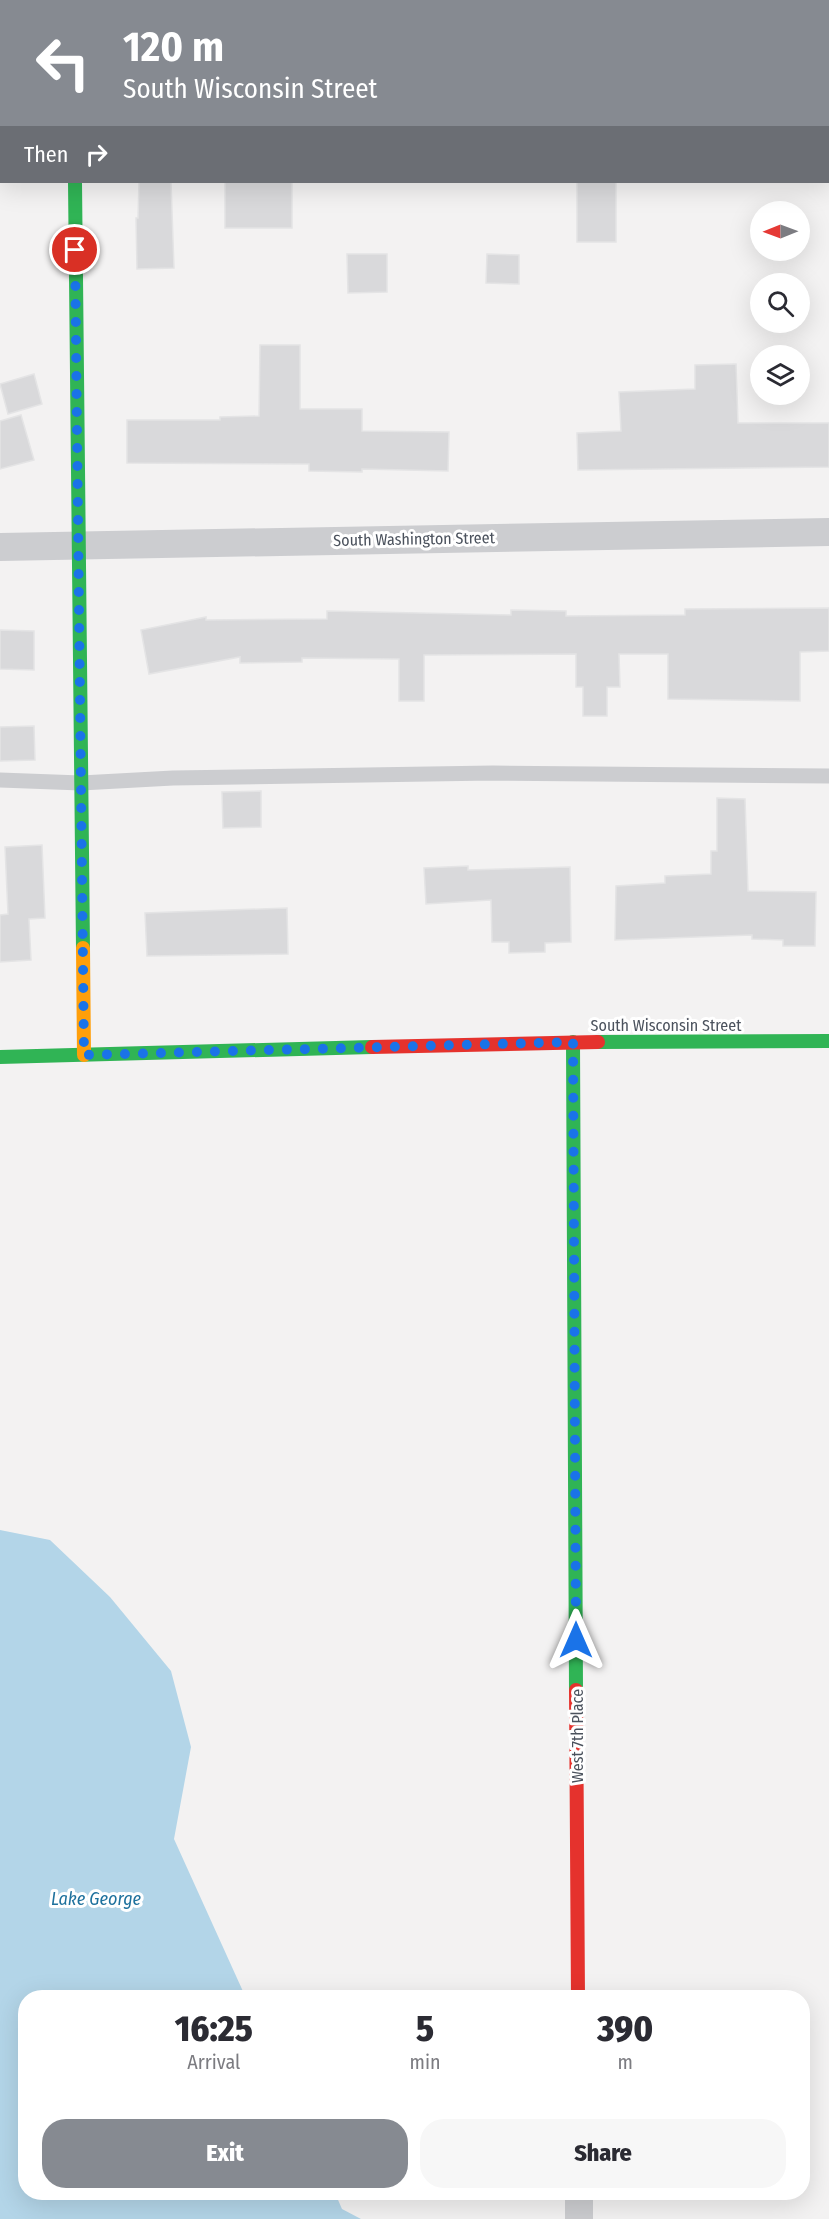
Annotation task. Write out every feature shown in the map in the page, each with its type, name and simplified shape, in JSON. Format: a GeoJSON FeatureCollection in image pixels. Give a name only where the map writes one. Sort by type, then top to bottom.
{"type":"FeatureCollection","features":[{"type":"Feature","properties":{"kind":"street"},"geometry":{"type":"LineString","coordinates":[[75,183],[84,1055]]}},
{"type":"Feature","properties":{"kind":"street","name":"South Washington Street"},"geometry":{"type":"LineString","coordinates":[[0,547],[829,532]]}},
{"type":"Feature","properties":{"kind":"street","name":"South Wisconsin Street"},"geometry":{"type":"LineString","coordinates":[[0,1057],[573,1042],[829,1041]]}},
{"type":"Feature","properties":{"kind":"street","name":"West 7th Place"},"geometry":{"type":"LineString","coordinates":[[573,1042],[578,1990]]}},
{"type":"Feature","properties":{"kind":"street"},"geometry":{"type":"LineString","coordinates":[[579,2200],[579,2219]]}},
{"type":"Feature","properties":{"kind":"lane"},"geometry":{"type":"LineString","coordinates":[[0,780],[81,783],[184,778],[493,773],[829,776]]}},
{"type":"Feature","properties":{"kind":"water","name":"Lake George"},"geometry":{"type":"Polygon","coordinates":[[[0,1530],[50,1540],[110,1597],[171,1671],[191,1747],[174,1839],[242,1990],[18,1990],[18,2200],[338,2200],[342,2209],[361,2219],[0,2219],[0,1530]]]}},
{"type":"Feature","properties":{"kind":"building"},"geometry":{"type":"Polygon","coordinates":[[[139,183],[171,183],[174,268],[137,269],[136,218],[138,218],[139,183]]]}},
{"type":"Feature","properties":{"kind":"building"},"geometry":{"type":"Polygon","coordinates":[[[225,183],[292,183],[292,228],[225,228],[225,183]]]}},
{"type":"Feature","properties":{"kind":"building"},"geometry":{"type":"Polygon","coordinates":[[[577,183],[616,183],[616,242],[577,242],[577,183]]]}},
{"type":"Feature","properties":{"kind":"building"},"geometry":{"type":"Polygon","coordinates":[[[347,254],[387,254],[387,292],[348,293],[347,254]]]}},
{"type":"Feature","properties":{"kind":"building"},"geometry":{"type":"Polygon","coordinates":[[[487,254],[519,255],[519,284],[486,283],[487,254]]]}},
{"type":"Feature","properties":{"kind":"building"},"geometry":{"type":"Polygon","coordinates":[[[260,345],[300,345],[300,409],[362,409],[362,431],[449,432],[448,471],[362,469],[362,472],[309,471],[309,464],[127,463],[127,420],[220,420],[220,417],[259,416],[260,345]]]}},
{"type":"Feature","properties":{"kind":"building"},"geometry":{"type":"Polygon","coordinates":[[[736,364],[738,423],[829,423],[829,467],[578,470],[577,433],[621,431],[619,392],[695,389],[695,365],[736,364]]]}},
{"type":"Feature","properties":{"kind":"building"},"geometry":{"type":"Polygon","coordinates":[[[34,374],[42,404],[8,414],[0,384],[34,374]]]}},
{"type":"Feature","properties":{"kind":"building"},"geometry":{"type":"Polygon","coordinates":[[[21,415],[34,460],[0,469],[0,421],[21,415]]]}},
{"type":"Feature","properties":{"kind":"building"},"geometry":{"type":"Polygon","coordinates":[[[829,608],[829,651],[800,652],[800,701],[668,699],[668,654],[619,654],[620,687],[607,687],[607,716],[583,716],[583,687],[576,687],[576,654],[424,655],[424,701],[399,701],[399,659],[302,658],[302,662],[240,663],[240,657],[149,674],[141,630],[206,617],[206,620],[327,619],[327,611],[511,615],[511,610],[566,611],[566,616],[685,615],[685,609],[829,608]]]}},
{"type":"Feature","properties":{"kind":"building"},"geometry":{"type":"Polygon","coordinates":[[[0,630],[34,631],[34,670],[0,669],[0,630]]]}},
{"type":"Feature","properties":{"kind":"building"},"geometry":{"type":"Polygon","coordinates":[[[34,726],[35,760],[0,761],[0,727],[34,726]]]}},
{"type":"Feature","properties":{"kind":"building"},"geometry":{"type":"Polygon","coordinates":[[[261,791],[261,827],[223,828],[222,792],[261,791]]]}},
{"type":"Feature","properties":{"kind":"building"},"geometry":{"type":"Polygon","coordinates":[[[717,798],[745,799],[748,891],[816,892],[815,946],[783,946],[783,940],[752,939],[752,935],[615,940],[616,886],[665,883],[665,876],[711,874],[711,851],[717,851],[717,798]]]}},
{"type":"Feature","properties":{"kind":"building"},"geometry":{"type":"Polygon","coordinates":[[[42,845],[45,918],[29,919],[31,960],[0,962],[0,915],[8,914],[5,847],[42,845]]]}},
{"type":"Feature","properties":{"kind":"building"},"geometry":{"type":"Polygon","coordinates":[[[468,866],[468,870],[570,867],[571,942],[545,943],[545,952],[509,953],[509,942],[492,942],[491,900],[426,904],[424,868],[468,866]]]}},
{"type":"Feature","properties":{"kind":"building"},"geometry":{"type":"Polygon","coordinates":[[[287,908],[288,954],[147,956],[145,913],[287,908]]]}},
{"type":"Feature","properties":{"kind":"traffic: fast"},"geometry":{"type":"LineString","coordinates":[[75,183],[83,948]]}},
{"type":"Feature","properties":{"kind":"traffic: fast"},"geometry":{"type":"LineString","coordinates":[[598,1042],[829,1041]]}},
{"type":"Feature","properties":{"kind":"traffic: fast"},"geometry":{"type":"LineString","coordinates":[[573,1042],[576,1690]]}},
{"type":"Feature","properties":{"kind":"traffic: fast"},"geometry":{"type":"LineString","coordinates":[[0,1057],[372,1047]]}},
{"type":"Feature","properties":{"kind":"traffic: slow"},"geometry":{"type":"LineString","coordinates":[[83,948],[84,1055]]}},
{"type":"Feature","properties":{"kind":"traffic: jam"},"geometry":{"type":"LineString","coordinates":[[372,1047],[598,1042]]}},
{"type":"Feature","properties":{"kind":"traffic: jam"},"geometry":{"type":"LineString","coordinates":[[576,1690],[578,1990]]}},
{"type":"Feature","properties":{"kind":"route"},"geometry":{"type":"LineString","coordinates":[[75,250],[84,1055],[573,1042],[576,1640]]}}]}
